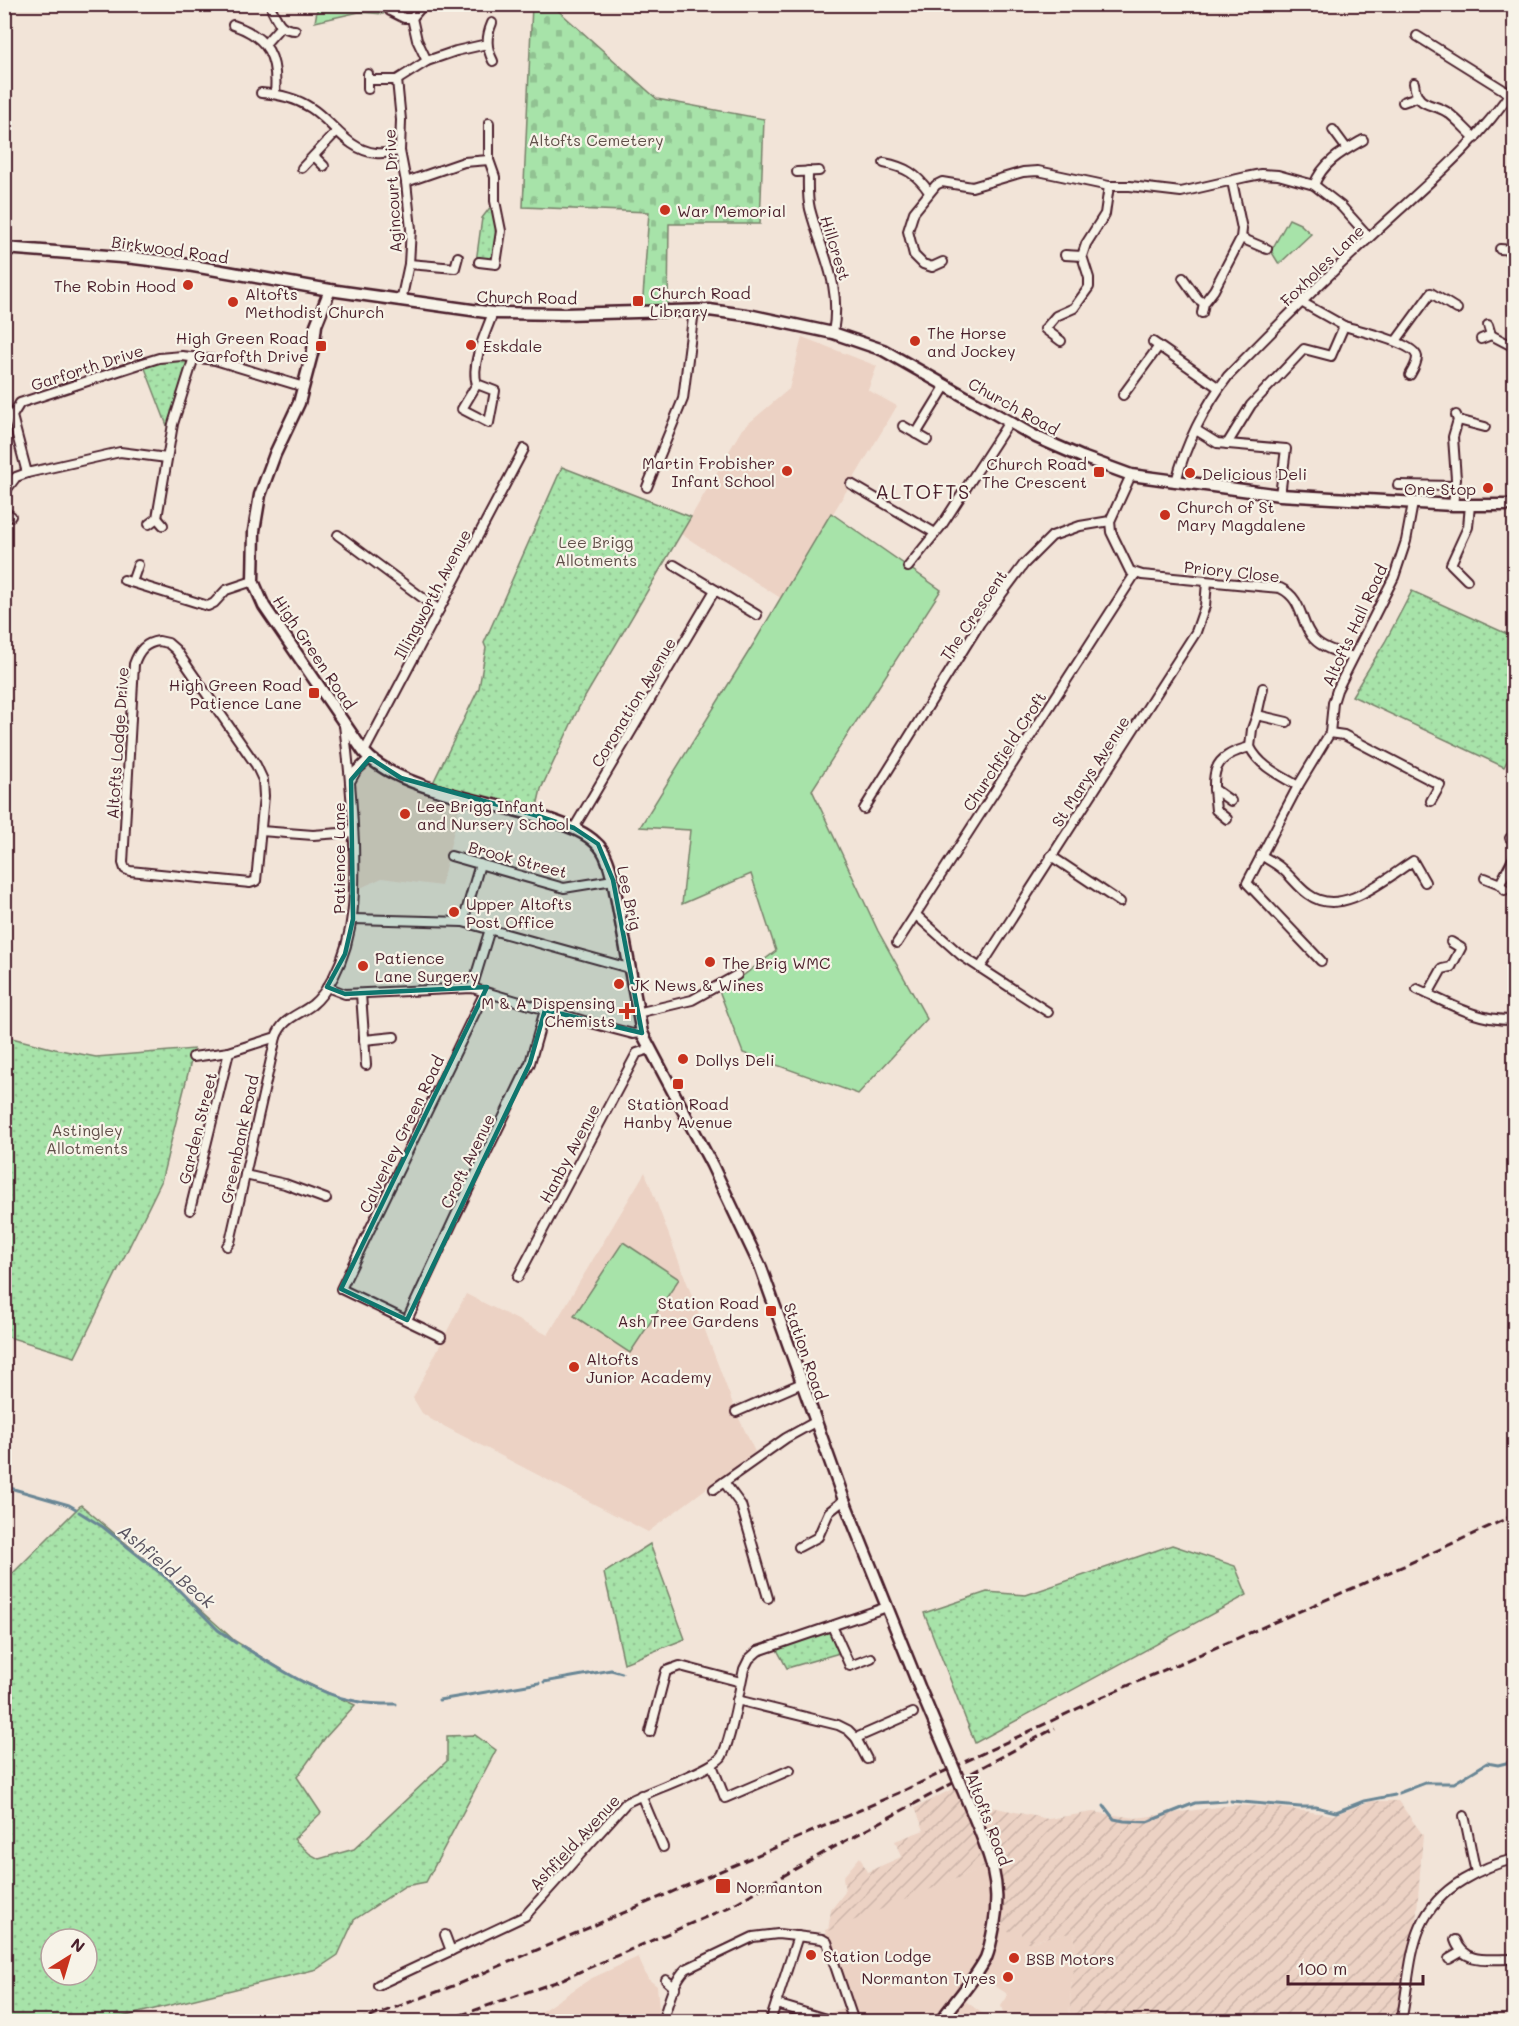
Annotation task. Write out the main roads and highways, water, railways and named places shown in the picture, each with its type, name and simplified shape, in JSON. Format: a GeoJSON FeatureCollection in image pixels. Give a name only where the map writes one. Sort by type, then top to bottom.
{"type":"FeatureCollection","features":[{"type":"Feature","properties":{"kind":"waterway","name":"Ashfield Beck"},"geometry":{"type":"LineString","coordinates":[[10,1488],[76,1509]]}},
{"type":"Feature","properties":{"kind":"waterway","name":"Ashfield Beck"},"geometry":{"type":"LineString","coordinates":[[79,1512],[103,1527],[169,1580],[218,1630],[236,1643]]}},
{"type":"Feature","properties":{"kind":"waterway","name":"Ashfield Beck"},"geometry":{"type":"LineString","coordinates":[[242,1646],[322,1691],[361,1702],[396,1704]]}},
{"type":"Feature","properties":{"kind":"waterway","name":"Ashfield Beck"},"geometry":{"type":"LineString","coordinates":[[544,1682],[611,1670],[622,1673]]}},
{"type":"Feature","properties":{"kind":"waterway","name":"Ashfield Beck"},"geometry":{"type":"LineString","coordinates":[[439,1700],[539,1683]]}},
{"type":"Feature","properties":{"kind":"waterway","name":"Ashfield Beck"},"geometry":{"type":"LineString","coordinates":[[1399,1793],[1425,1783],[1454,1783],[1487,1763],[1498,1765],[1514,1761]]}},
{"type":"Feature","properties":{"kind":"waterway","name":"Ashfield Beck"},"geometry":{"type":"LineString","coordinates":[[1231,1801],[1316,1807],[1336,1812],[1364,1801],[1395,1795]]}},
{"type":"Feature","properties":{"kind":"waterway","name":"Ashfield Beck"},"geometry":{"type":"LineString","coordinates":[[1104,1806],[1114,1819],[1147,1822],[1195,1803],[1226,1801]]}},
{"type":"Feature","properties":{"kind":"railway"},"geometry":{"type":"LineString","coordinates":[[357,2022],[458,1984],[795,1839],[1102,1697],[1406,1565],[1514,1515]]}},
{"type":"Feature","properties":{"kind":"railway"},"geometry":{"type":"LineString","coordinates":[[434,2022],[556,1982],[729,1907],[825,1852],[1055,1728]]}},
{"type":"Feature","properties":{"kind":"place","name":"War Memorial"},"geometry":{"type":"Point","coordinates":[665,210]}},
{"type":"Feature","properties":{"kind":"place","name":"The Robin Hood"},"geometry":{"type":"Point","coordinates":[188,285]}},
{"type":"Feature","properties":{"kind":"place","name":"Church Road Library"},"geometry":{"type":"Point","coordinates":[638,301]}},
{"type":"Feature","properties":{"kind":"place","name":"Altofts Methodist Church"},"geometry":{"type":"Point","coordinates":[233,302]}},
{"type":"Feature","properties":{"kind":"place","name":"The Horse and Jockey"},"geometry":{"type":"Point","coordinates":[915,341]}},
{"type":"Feature","properties":{"kind":"place","name":"Eskdale"},"geometry":{"type":"Point","coordinates":[471,345]}},
{"type":"Feature","properties":{"kind":"place","name":"High Green Road Garfofth Drive"},"geometry":{"type":"Point","coordinates":[321,346]}},
{"type":"Feature","properties":{"kind":"place","name":"Martin Frobisher Infant School"},"geometry":{"type":"Point","coordinates":[787,471]}},
{"type":"Feature","properties":{"kind":"place","name":"Church Road The Crescent"},"geometry":{"type":"Point","coordinates":[1099,472]}},
{"type":"Feature","properties":{"kind":"place","name":"Delicious Deli"},"geometry":{"type":"Point","coordinates":[1190,473]}},
{"type":"Feature","properties":{"kind":"place","name":"One Stop"},"geometry":{"type":"Point","coordinates":[1488,488]}},
{"type":"Feature","properties":{"kind":"place","name":"Church of St Mary Magdalene"},"geometry":{"type":"Point","coordinates":[1165,515]}},
{"type":"Feature","properties":{"kind":"place","name":"High Green Road Patience Lane"},"geometry":{"type":"Point","coordinates":[314,693]}},
{"type":"Feature","properties":{"kind":"place","name":"Lee Brigg Infant and Nursery School"},"geometry":{"type":"Point","coordinates":[405,814]}},
{"type":"Feature","properties":{"kind":"place","name":"Upper Altofts Post Office"},"geometry":{"type":"Point","coordinates":[454,912]}},
{"type":"Feature","properties":{"kind":"place","name":"The Brig WMC"},"geometry":{"type":"Point","coordinates":[710,962]}},
{"type":"Feature","properties":{"kind":"place","name":"Patience Lane Surgery"},"geometry":{"type":"Point","coordinates":[363,966]}},
{"type":"Feature","properties":{"kind":"place","name":"JK News & Wines"},"geometry":{"type":"Point","coordinates":[619,984]}},
{"type":"Feature","properties":{"kind":"place","name":"M & A Dispensing Chemists"},"geometry":{"type":"Point","coordinates":[627,1011]}},
{"type":"Feature","properties":{"kind":"place","name":"Dollys Deli"},"geometry":{"type":"Point","coordinates":[683,1059]}},
{"type":"Feature","properties":{"kind":"place","name":"Station Road Hanby Avenue"},"geometry":{"type":"Point","coordinates":[678,1084]}},
{"type":"Feature","properties":{"kind":"place","name":"Station Road Ash Tree Gardens"},"geometry":{"type":"Point","coordinates":[771,1311]}},
{"type":"Feature","properties":{"kind":"place","name":"Altofts Junior Academy"},"geometry":{"type":"Point","coordinates":[574,1367]}},
{"type":"Feature","properties":{"kind":"place","name":"Normanton"},"geometry":{"type":"Point","coordinates":[723,1886]}},
{"type":"Feature","properties":{"kind":"place","name":"Station Lodge"},"geometry":{"type":"Point","coordinates":[811,1955]}},
{"type":"Feature","properties":{"kind":"place","name":"BSB Motors"},"geometry":{"type":"Point","coordinates":[1014,1958]}},
{"type":"Feature","properties":{"kind":"place","name":"Normanton Tyres"},"geometry":{"type":"Point","coordinates":[1008,1977]}},
{"type":"Feature","properties":{"kind":"district","name":"ALTOFTS"},"geometry":{"type":"Point","coordinates":[923,491]}},
{"type":"Feature","properties":{"kind":"park label","name":"Altofts Cemetery"},"geometry":{"type":"Point","coordinates":[596,139]}},
{"type":"Feature","properties":{"kind":"park label","name":"Lee Brigg Allotments"},"geometry":{"type":"Point","coordinates":[596,550]}},
{"type":"Feature","properties":{"kind":"park label","name":"Astingley Allotments"},"geometry":{"type":"Point","coordinates":[87,1138]}}]}
